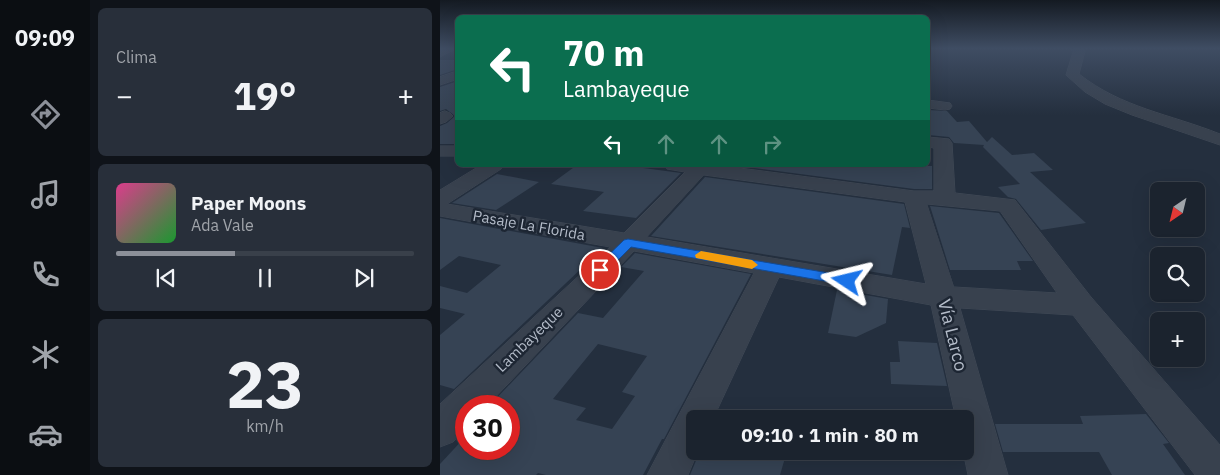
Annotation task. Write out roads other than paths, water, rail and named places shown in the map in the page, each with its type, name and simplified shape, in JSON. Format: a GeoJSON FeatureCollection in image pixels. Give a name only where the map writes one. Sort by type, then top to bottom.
{"type":"FeatureCollection","features":[{"type":"Feature","properties":{"kind":"street"},"geometry":{"type":"LineString","coordinates":[[1073,70],[1072,75],[1110,101],[1139,113],[1198,130],[1220,140]]}},
{"type":"Feature","properties":{"kind":"street"},"geometry":{"type":"LineString","coordinates":[[440,81],[455,76]]}},
{"type":"Feature","properties":{"kind":"street"},"geometry":{"type":"LineString","coordinates":[[930,104],[945,106]]}},
{"type":"Feature","properties":{"kind":"street"},"geometry":{"type":"LineString","coordinates":[[930,142],[943,143],[945,198]]}},
{"type":"Feature","properties":{"kind":"street"},"geometry":{"type":"LineString","coordinates":[[440,151],[455,151]]}},
{"type":"Feature","properties":{"kind":"street"},"geometry":{"type":"LineString","coordinates":[[440,199],[491,167]]}},
{"type":"Feature","properties":{"kind":"street","name":"Lambayeque"},"geometry":{"type":"LineString","coordinates":[[440,429],[628,242],[691,167]]}},
{"type":"Feature","properties":{"kind":"street"},"geometry":{"type":"LineString","coordinates":[[699,167],[914,197],[945,198],[1007,205],[1081,305],[1220,475]]}},
{"type":"Feature","properties":{"kind":"street"},"geometry":{"type":"LineString","coordinates":[[818,183],[826,167]]}},
{"type":"Feature","properties":{"kind":"street","name":"Vía Larco"},"geometry":{"type":"LineString","coordinates":[[914,197],[943,297],[988,475]]}},
{"type":"Feature","properties":{"kind":"street","name":"Pasaje La Florida"},"geometry":{"type":"LineString","coordinates":[[440,209],[943,297],[1081,305]]}},
{"type":"Feature","properties":{"kind":"street"},"geometry":{"type":"LineString","coordinates":[[699,410],[770,268]]}},
{"type":"Feature","properties":{"kind":"street"},"geometry":{"type":"LineString","coordinates":[[667,475],[686,437]]}}]}
